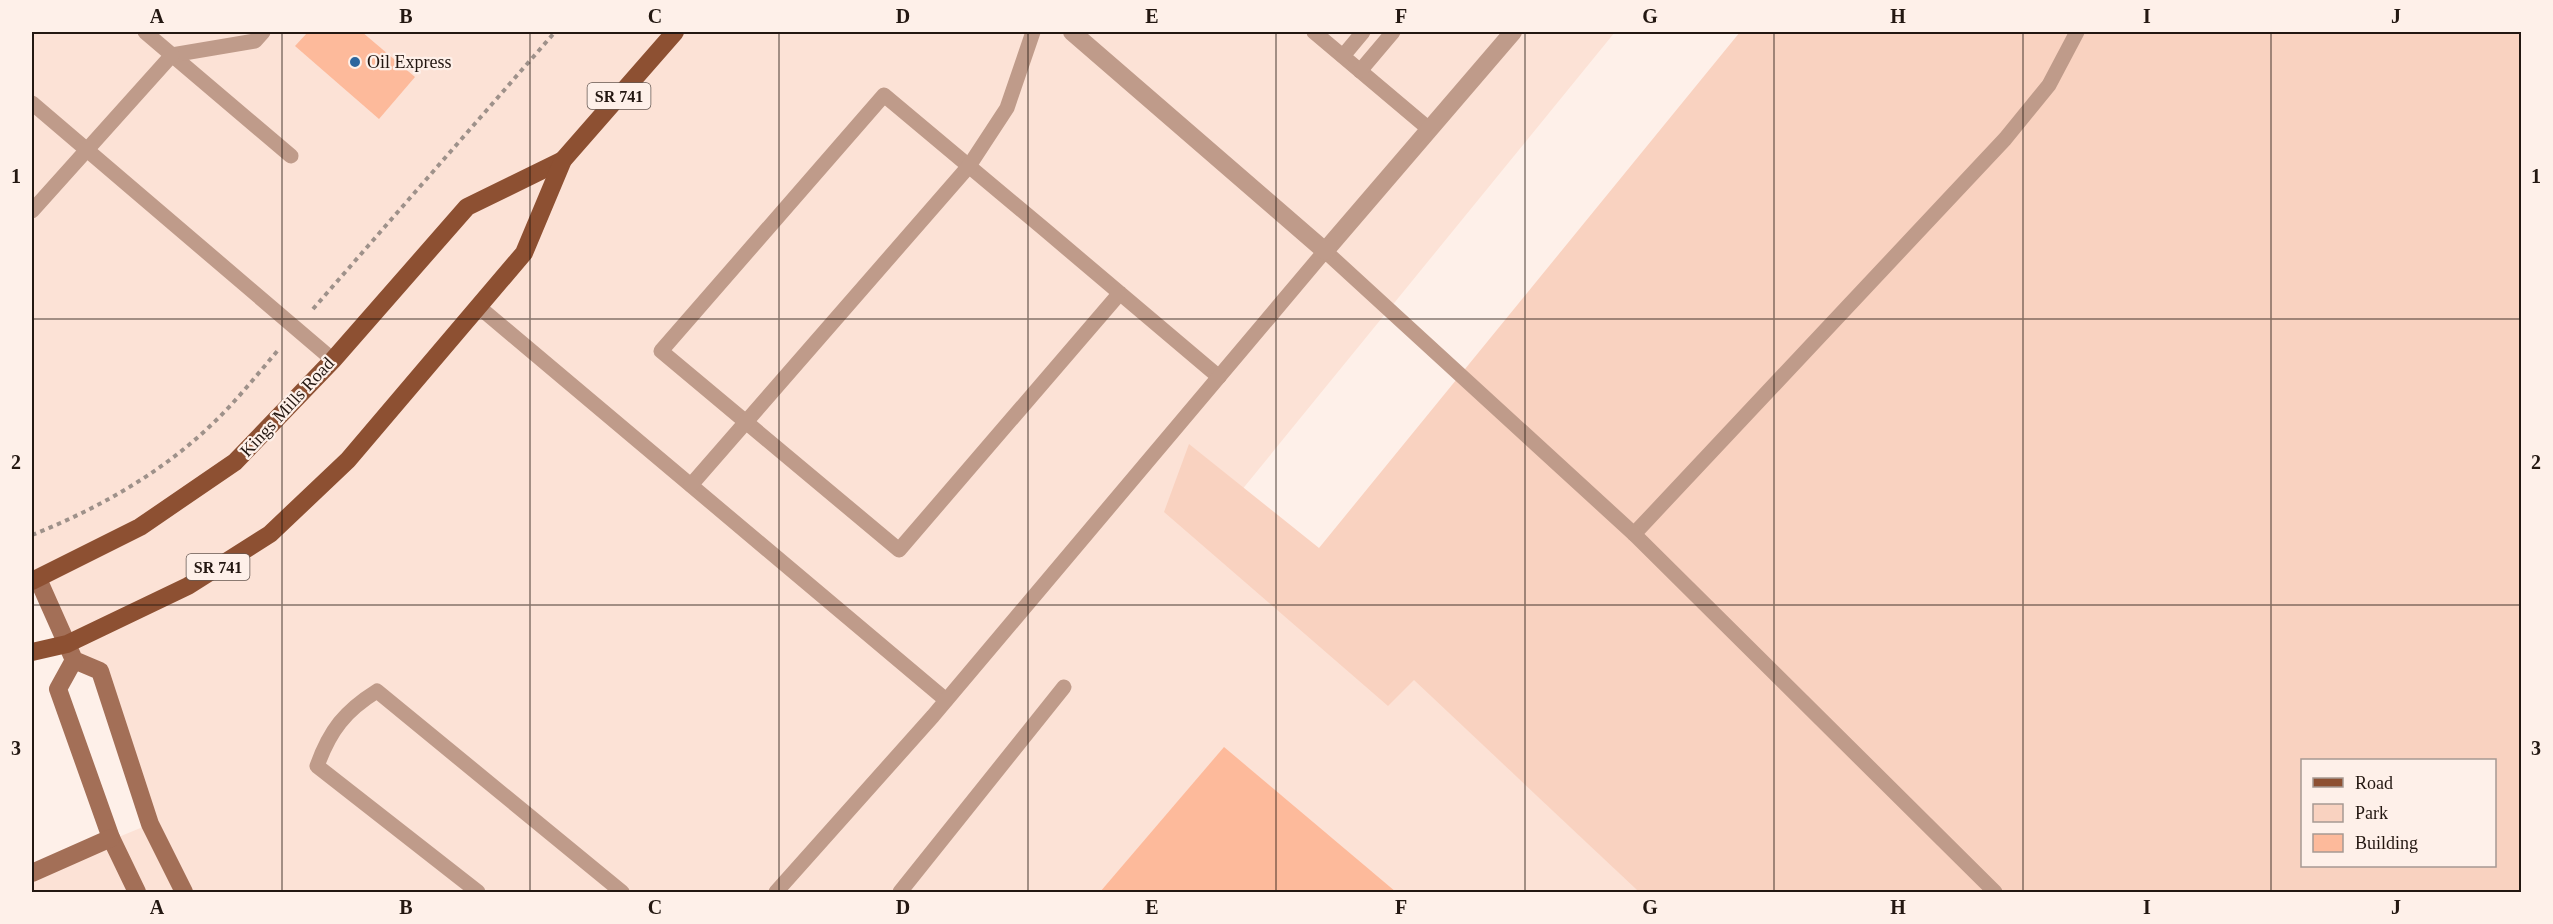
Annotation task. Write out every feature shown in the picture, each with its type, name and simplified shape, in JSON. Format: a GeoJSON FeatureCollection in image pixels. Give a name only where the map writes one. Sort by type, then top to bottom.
{"type":"FeatureCollection","features":[{"type":"Feature","properties":{"kind":"main road","name":"Kings Mills Road"},"geometry":{"type":"LineString","coordinates":[[70,652],[188,586],[270,534],[348,460],[524,253],[562,160],[675,32]]}},
{"type":"Feature","properties":{"kind":"main road","name":"Kings Mills Road"},"geometry":{"type":"LineString","coordinates":[[35,580],[140,527],[235,462],[333,360],[467,207],[562,160]]}},
{"type":"Feature","properties":{"kind":"main road","name":"SR 741"},"geometry":{"type":"LineString","coordinates":[[32,652],[70,652]]}},
{"type":"Feature","properties":{"kind":"street"},"geometry":{"type":"LineString","coordinates":[[1072,32],[1325,251],[1513,32]]}},
{"type":"Feature","properties":{"kind":"street","name":"Kings Mills Road"},"geometry":{"type":"LineString","coordinates":[[35,580],[70,652]]}},
{"type":"Feature","properties":{"kind":"street"},"geometry":{"type":"LineString","coordinates":[[137,892],[111,838],[58,689],[70,652],[100,671],[150,824],[184,892]]}},
{"type":"Feature","properties":{"kind":"street"},"geometry":{"type":"LineString","coordinates":[[32,873],[111,838]]}},
{"type":"Feature","properties":{"kind":"lane"},"geometry":{"type":"LineString","coordinates":[[145,32],[291,156]]}},
{"type":"Feature","properties":{"kind":"lane"},"geometry":{"type":"LineString","coordinates":[[32,211],[172,55],[255,41],[263,32]]}},
{"type":"Feature","properties":{"kind":"lane"},"geometry":{"type":"LineString","coordinates":[[691,485],[969,165],[1007,108],[1033,32]]}},
{"type":"Feature","properties":{"kind":"lane"},"geometry":{"type":"LineString","coordinates":[[1314,32],[1429,129]]}},
{"type":"Feature","properties":{"kind":"lane"},"geometry":{"type":"LineString","coordinates":[[1343,56],[1363,32]]}},
{"type":"Feature","properties":{"kind":"lane"},"geometry":{"type":"LineString","coordinates":[[1360,71],[1393,32]]}},
{"type":"Feature","properties":{"kind":"lane"},"geometry":{"type":"LineString","coordinates":[[1634,534],[2005,139],[2049,85],[2077,32]]}},
{"type":"Feature","properties":{"kind":"lane"},"geometry":{"type":"LineString","coordinates":[[1120,294],[899,550],[661,351],[884,95],[1219,377]]}},
{"type":"Feature","properties":{"kind":"lane"},"geometry":{"type":"LineString","coordinates":[[32,103],[333,360]]}},
{"type":"Feature","properties":{"kind":"lane"},"geometry":{"type":"LineString","coordinates":[[776,892],[946,700],[1325,251],[1634,534],[1995,892]]}},
{"type":"Feature","properties":{"kind":"lane"},"geometry":{"type":"LineString","coordinates":[[479,307],[946,700]]}},
{"type":"Feature","properties":{"kind":"lane"},"geometry":{"type":"LineString","coordinates":[[900,892],[1064,687]]}},
{"type":"Feature","properties":{"kind":"lane"},"geometry":{"type":"LineString","coordinates":[[478,892],[317,766],[326,740],[352,706],[377,691],[622,892]]}},
{"type":"Feature","properties":{"kind":"shaded area"},"geometry":{"type":"Polygon","coordinates":[[[32,32],[1615,32],[1223,513],[1318,588],[1639,892],[32,892],[32,873],[150,824],[100,671],[74,660],[32,581],[32,32]]]}},
{"type":"Feature","properties":{"kind":"green space"},"geometry":{"type":"Polygon","coordinates":[[[1740,32],[2521,32],[2521,892],[1639,892],[1414,680],[1388,706],[1164,512],[1189,444],[1319,548],[1740,32]]]}},
{"type":"Feature","properties":{"kind":"building","name":"Oil Express"},"geometry":{"type":"Polygon","coordinates":[[[308,32],[362,32],[415,77],[379,119],[295,46],[308,32]]]}},
{"type":"Feature","properties":{"kind":"building"},"geometry":{"type":"Polygon","coordinates":[[[1224,747],[1396,892],[1100,892],[1224,747]]]}},
{"type":"Feature","properties":{"kind":"place","name":"Oil Express"},"geometry":{"type":"Point","coordinates":[355,62]}}]}
